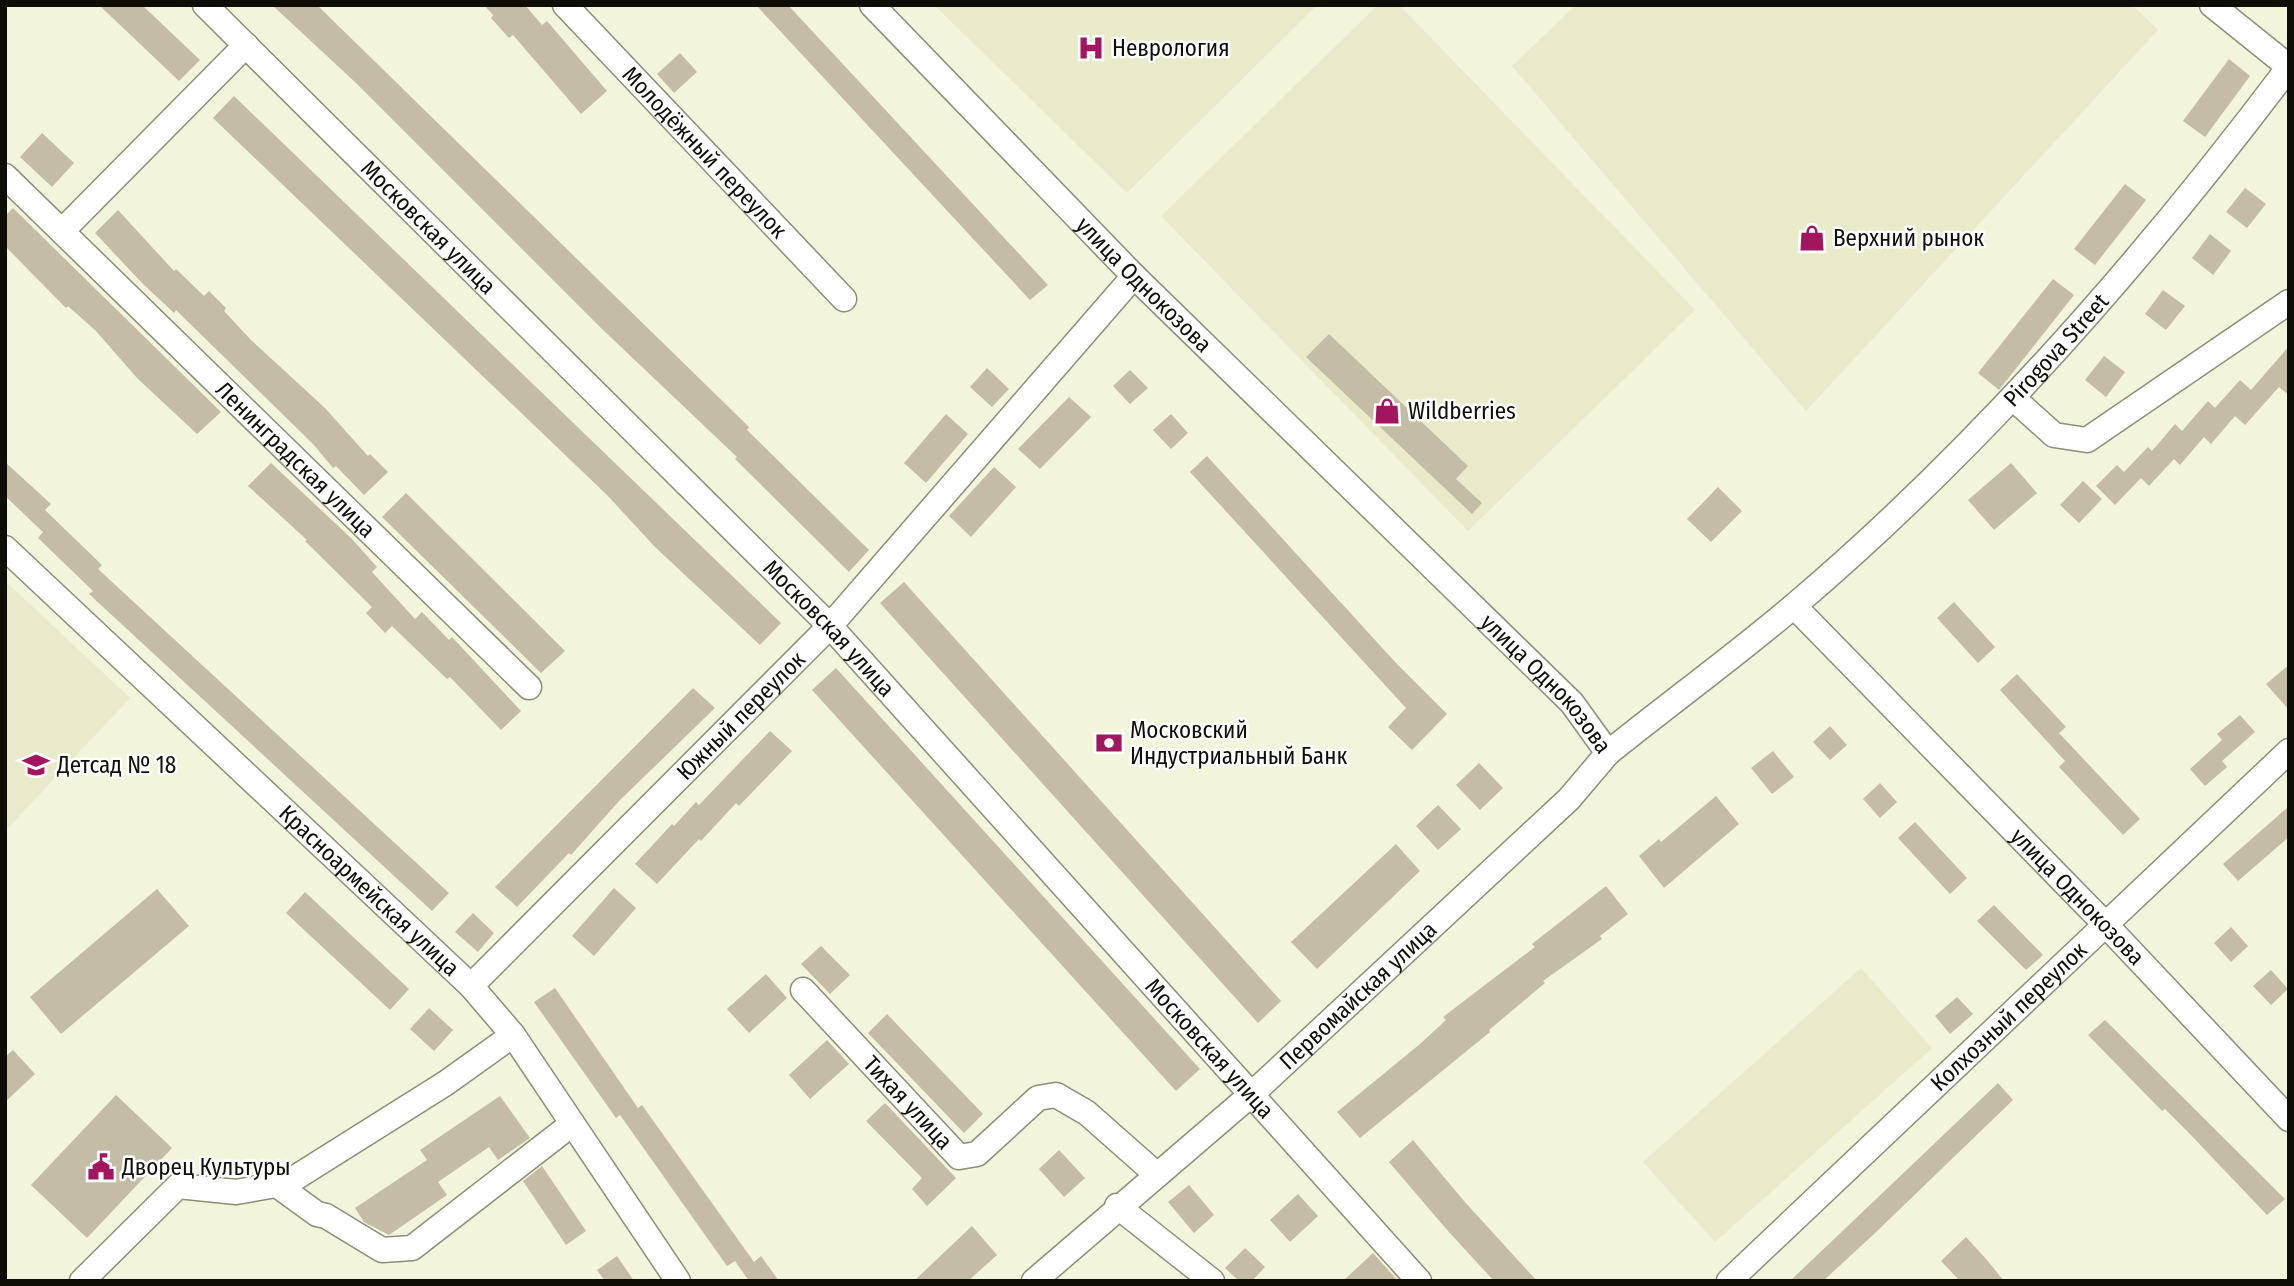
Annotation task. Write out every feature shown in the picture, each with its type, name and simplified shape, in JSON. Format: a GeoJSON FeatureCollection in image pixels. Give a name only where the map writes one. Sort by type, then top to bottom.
{"type":"FeatureCollection","features":[{"type":"Feature","properties":{"kind":"street","name":"Московская улица"},"geometry":{"type":"LineString","coordinates":[[205,5],[830,626],[1253,1093],[1419,1281]]}},
{"type":"Feature","properties":{"kind":"street","name":"Молодёжный переулок"},"geometry":{"type":"LineString","coordinates":[[565,5],[844,299]]}},
{"type":"Feature","properties":{"kind":"street","name":"улица Однокозова"},"geometry":{"type":"LineString","coordinates":[[872,5],[1134,275],[1572,703],[1608,752],[1794,606],[2105,924],[2289,1119]]}},
{"type":"Feature","properties":{"kind":"street"},"geometry":{"type":"LineString","coordinates":[[2212,5],[2289,67]]}},
{"type":"Feature","properties":{"kind":"street"},"geometry":{"type":"LineString","coordinates":[[62,231],[246,45]]}},
{"type":"Feature","properties":{"kind":"street","name":"Pirogova Street"},"geometry":{"type":"LineString","coordinates":[[1794,606],[2014,399],[2208,175],[2289,67]]}},
{"type":"Feature","properties":{"kind":"street","name":"Ленинградская улица"},"geometry":{"type":"LineString","coordinates":[[5,176],[529,687]]}},
{"type":"Feature","properties":{"kind":"street","name":"Южный переулок"},"geometry":{"type":"LineString","coordinates":[[471,986],[830,626],[1134,275]]}},
{"type":"Feature","properties":{"kind":"street"},"geometry":{"type":"LineString","coordinates":[[2014,399],[2054,435],[2087,440],[2289,302]]}},
{"type":"Feature","properties":{"kind":"street","name":"Красноармейская улица"},"geometry":{"type":"LineString","coordinates":[[5,548],[471,986],[513,1035],[678,1281]]}},
{"type":"Feature","properties":{"kind":"street","name":"Колхозный переулок"},"geometry":{"type":"LineString","coordinates":[[1729,1281],[2289,751]]}},
{"type":"Feature","properties":{"kind":"street","name":"Первомайская улица"},"geometry":{"type":"LineString","coordinates":[[1034,1281],[1117,1206],[1253,1093],[1569,799],[1608,752]]}},
{"type":"Feature","properties":{"kind":"street","name":"Тихая улица"},"geometry":{"type":"LineString","coordinates":[[803,990],[959,1157],[977,1154],[1038,1098],[1056,1095],[1087,1113],[1156,1174]]}},
{"type":"Feature","properties":{"kind":"street"},"geometry":{"type":"LineString","coordinates":[[82,1281],[178,1186],[236,1192],[287,1183],[312,1170],[446,1083],[513,1035]]}},
{"type":"Feature","properties":{"kind":"street"},"geometry":{"type":"LineString","coordinates":[[276,1185],[317,1214],[327,1216],[382,1250],[412,1248],[572,1124]]}},
{"type":"Feature","properties":{"kind":"street"},"geometry":{"type":"LineString","coordinates":[[312,1170],[327,1216]]}},
{"type":"Feature","properties":{"kind":"street"},"geometry":{"type":"LineString","coordinates":[[1117,1206],[1212,1281]]}},
{"type":"Feature","properties":{"kind":"shaded area"},"geometry":{"type":"Polygon","coordinates":[[[934,5],[1317,5],[1127,193],[934,5]]]}},
{"type":"Feature","properties":{"kind":"shaded area"},"geometry":{"type":"Polygon","coordinates":[[[1378,5],[1399,5],[1695,310],[1468,531],[1161,216],[1378,5]]]}},
{"type":"Feature","properties":{"kind":"shaded area","name":"Верхний рынок"},"geometry":{"type":"Polygon","coordinates":[[[1576,5],[2132,5],[2158,30],[1806,411],[1512,66],[1576,5]]]}},
{"type":"Feature","properties":{"kind":"shaded area","name":"Детсад № 18"},"geometry":{"type":"Polygon","coordinates":[[[5,581],[130,698],[5,831],[5,581]]]}},
{"type":"Feature","properties":{"kind":"shaded area"},"geometry":{"type":"Polygon","coordinates":[[[1861,968],[1932,1048],[1715,1242],[1643,1162],[1861,968]]]}},
{"type":"Feature","properties":{"kind":"building"},"geometry":{"type":"Polygon","coordinates":[[[99,5],[142,5],[200,60],[179,81],[99,5]]]}},
{"type":"Feature","properties":{"kind":"building"},"geometry":{"type":"Polygon","coordinates":[[[272,5],[317,5],[749,427],[747,430],[869,550],[849,572],[735,459],[737,457],[601,328],[355,82],[272,5]]]}},
{"type":"Feature","properties":{"kind":"building"},"geometry":{"type":"Polygon","coordinates":[[[484,5],[525,5],[542,25],[547,21],[607,91],[581,114],[513,35],[509,38],[491,18],[493,15],[484,5]]]}},
{"type":"Feature","properties":{"kind":"building"},"geometry":{"type":"Polygon","coordinates":[[[756,5],[788,5],[1048,285],[1030,300],[756,5]]]}},
{"type":"Feature","properties":{"kind":"building"},"geometry":{"type":"Polygon","coordinates":[[[680,53],[697,72],[674,93],[657,74],[680,53]]]}},
{"type":"Feature","properties":{"kind":"building"},"geometry":{"type":"Polygon","coordinates":[[[2229,59],[2250,76],[2205,137],[2183,121],[2229,59]]]}},
{"type":"Feature","properties":{"kind":"building"},"geometry":{"type":"Polygon","coordinates":[[[234,96],[781,623],[760,645],[655,547],[607,495],[213,118],[234,96]]]}},
{"type":"Feature","properties":{"kind":"building"},"geometry":{"type":"Polygon","coordinates":[[[42,133],[74,163],[52,187],[20,157],[42,133]]]}},
{"type":"Feature","properties":{"kind":"building"},"geometry":{"type":"Polygon","coordinates":[[[2125,184],[2146,200],[2095,265],[2074,249],[2125,184]]]}},
{"type":"Feature","properties":{"kind":"building"},"geometry":{"type":"Polygon","coordinates":[[[2245,188],[2266,204],[2247,228],[2226,212],[2245,188]]]}},
{"type":"Feature","properties":{"kind":"building"},"geometry":{"type":"Polygon","coordinates":[[[13,208],[221,412],[197,434],[137,378],[96,331],[68,306],[66,308],[5,246],[5,216],[13,208]]]}},
{"type":"Feature","properties":{"kind":"building"},"geometry":{"type":"Polygon","coordinates":[[[118,210],[174,271],[176,269],[204,296],[209,291],[251,340],[325,408],[368,456],[370,454],[388,472],[364,495],[336,466],[333,468],[314,445],[176,310],[174,313],[143,284],[95,233],[118,210]]]}},
{"type":"Feature","properties":{"kind":"building"},"geometry":{"type":"Polygon","coordinates":[[[2210,234],[2231,251],[2213,275],[2192,258],[2210,234]]]}},
{"type":"Feature","properties":{"kind":"building"},"geometry":{"type":"Polygon","coordinates":[[[2053,279],[2074,295],[1999,390],[1978,373],[2053,279]]]}},
{"type":"Feature","properties":{"kind":"building"},"geometry":{"type":"Polygon","coordinates":[[[2163,290],[2185,306],[2166,330],[2145,314],[2163,290]]]}},
{"type":"Feature","properties":{"kind":"building","name":"Wildberries"},"geometry":{"type":"Polygon","coordinates":[[[1329,334],[1468,466],[1456,479],[1482,503],[1472,514],[1306,357],[1329,334]]]}},
{"type":"Feature","properties":{"kind":"building"},"geometry":{"type":"Polygon","coordinates":[[[2289,346],[2289,395],[2279,387],[2245,425],[2235,416],[2211,444],[2204,437],[2180,465],[2174,459],[2149,486],[2141,478],[2115,505],[2096,486],[2117,465],[2124,472],[2148,447],[2152,451],[2175,424],[2182,431],[2208,401],[2215,408],[2240,380],[2251,390],[2289,346]]]}},
{"type":"Feature","properties":{"kind":"building"},"geometry":{"type":"Polygon","coordinates":[[[2104,356],[2125,372],[2106,397],[2085,380],[2104,356]]]}},
{"type":"Feature","properties":{"kind":"building"},"geometry":{"type":"Polygon","coordinates":[[[987,368],[1009,389],[992,407],[970,387],[987,368]]]}},
{"type":"Feature","properties":{"kind":"building"},"geometry":{"type":"Polygon","coordinates":[[[1130,370],[1148,388],[1130,404],[1113,386],[1130,370]]]}},
{"type":"Feature","properties":{"kind":"building"},"geometry":{"type":"Polygon","coordinates":[[[1069,397],[1091,417],[1040,469],[1018,449],[1069,397]]]}},
{"type":"Feature","properties":{"kind":"building"},"geometry":{"type":"Polygon","coordinates":[[[946,414],[968,434],[926,483],[904,463],[946,414]]]}},
{"type":"Feature","properties":{"kind":"building"},"geometry":{"type":"Polygon","coordinates":[[[1171,414],[1188,433],[1171,449],[1153,430],[1171,414]]]}},
{"type":"Feature","properties":{"kind":"building"},"geometry":{"type":"Polygon","coordinates":[[[1207,456],[1396,663],[1447,714],[1412,750],[1388,727],[1406,708],[1190,472],[1207,456]]]}},
{"type":"Feature","properties":{"kind":"building"},"geometry":{"type":"Polygon","coordinates":[[[5,462],[51,504],[45,510],[102,565],[98,569],[449,893],[432,911],[89,594],[93,591],[38,538],[43,532],[5,496],[5,462]]]}},
{"type":"Feature","properties":{"kind":"building"},"geometry":{"type":"Polygon","coordinates":[[[271,463],[351,538],[377,567],[372,572],[415,619],[422,612],[449,640],[452,637],[521,711],[501,730],[450,677],[447,679],[392,626],[385,633],[366,613],[372,607],[305,541],[307,540],[248,486],[271,463]]]}},
{"type":"Feature","properties":{"kind":"building"},"geometry":{"type":"Polygon","coordinates":[[[2011,463],[2037,493],[1994,530],[1968,500],[2011,463]]]}},
{"type":"Feature","properties":{"kind":"building"},"geometry":{"type":"Polygon","coordinates":[[[994,467],[1016,487],[971,537],[949,516],[994,467]]]}},
{"type":"Feature","properties":{"kind":"building"},"geometry":{"type":"Polygon","coordinates":[[[2083,481],[2102,499],[2079,523],[2060,505],[2083,481]]]}},
{"type":"Feature","properties":{"kind":"building"},"geometry":{"type":"Polygon","coordinates":[[[1718,487],[1742,511],[1711,542],[1687,519],[1718,487]]]}},
{"type":"Feature","properties":{"kind":"building"},"geometry":{"type":"Polygon","coordinates":[[[406,493],[565,651],[541,673],[382,517],[406,493]]]}},
{"type":"Feature","properties":{"kind":"building"},"geometry":{"type":"Polygon","coordinates":[[[904,582],[1281,1001],[1258,1023],[880,603],[904,582]]]}},
{"type":"Feature","properties":{"kind":"building"},"geometry":{"type":"Polygon","coordinates":[[[1954,602],[1995,647],[1978,663],[1937,618],[1954,602]]]}},
{"type":"Feature","properties":{"kind":"building"},"geometry":{"type":"Polygon","coordinates":[[[2289,665],[2289,710],[2266,684],[2289,665]]]}},
{"type":"Feature","properties":{"kind":"building"},"geometry":{"type":"Polygon","coordinates":[[[836,668],[1200,1069],[1176,1091],[812,690],[836,668]]]}},
{"type":"Feature","properties":{"kind":"building"},"geometry":{"type":"Polygon","coordinates":[[[2017,674],[2066,727],[2059,733],[2140,819],[2123,835],[2059,767],[2065,761],[2000,690],[2017,674]]]}},
{"type":"Feature","properties":{"kind":"building"},"geometry":{"type":"Polygon","coordinates":[[[693,688],[715,708],[619,801],[571,855],[569,853],[517,907],[495,887],[693,688]]]}},
{"type":"Feature","properties":{"kind":"building"},"geometry":{"type":"Polygon","coordinates":[[[2240,715],[2255,732],[2222,761],[2227,767],[2205,786],[2190,769],[2222,740],[2217,734],[2240,715]]]}},
{"type":"Feature","properties":{"kind":"building"},"geometry":{"type":"Polygon","coordinates":[[[1830,726],[1847,745],[1830,760],[1813,742],[1830,726]]]}},
{"type":"Feature","properties":{"kind":"building"},"geometry":{"type":"Polygon","coordinates":[[[770,731],[792,751],[739,806],[736,803],[701,841],[699,839],[657,884],[635,864],[672,824],[674,826],[696,802],[699,805],[770,731]]]}},
{"type":"Feature","properties":{"kind":"building"},"geometry":{"type":"Polygon","coordinates":[[[1773,751],[1794,777],[1772,794],[1751,768],[1773,751]]]}},
{"type":"Feature","properties":{"kind":"building"},"geometry":{"type":"Polygon","coordinates":[[[1479,763],[1503,788],[1480,810],[1456,785],[1479,763]]]}},
{"type":"Feature","properties":{"kind":"building"},"geometry":{"type":"Polygon","coordinates":[[[1880,783],[1897,802],[1880,818],[1863,799],[1880,783]]]}},
{"type":"Feature","properties":{"kind":"building"},"geometry":{"type":"Polygon","coordinates":[[[1716,796],[1739,824],[1664,888],[1639,856],[1659,839],[1661,842],[1716,796]]]}},
{"type":"Feature","properties":{"kind":"building"},"geometry":{"type":"Polygon","coordinates":[[[1438,805],[1461,829],[1438,850],[1416,826],[1438,805]]]}},
{"type":"Feature","properties":{"kind":"building"},"geometry":{"type":"Polygon","coordinates":[[[2289,806],[2289,837],[2238,881],[2223,864],[2289,806]]]}},
{"type":"Feature","properties":{"kind":"building"},"geometry":{"type":"Polygon","coordinates":[[[1915,822],[1967,878],[1950,894],[1898,838],[1915,822]]]}},
{"type":"Feature","properties":{"kind":"building"},"geometry":{"type":"Polygon","coordinates":[[[1396,844],[1420,871],[1317,969],[1291,942],[1396,844]]]}},
{"type":"Feature","properties":{"kind":"building"},"geometry":{"type":"Polygon","coordinates":[[[1606,886],[1628,914],[1600,936],[1602,939],[1543,981],[1545,983],[1489,1030],[1490,1032],[1360,1138],[1337,1112],[1420,1044],[1446,1020],[1443,1017],[1535,947],[1532,944],[1606,886]]]}},
{"type":"Feature","properties":{"kind":"building"},"geometry":{"type":"Polygon","coordinates":[[[614,888],[636,908],[594,956],[572,936],[614,888]]]}},
{"type":"Feature","properties":{"kind":"building"},"geometry":{"type":"Polygon","coordinates":[[[157,889],[189,926],[61,1034],[30,997],[157,889]]]}},
{"type":"Feature","properties":{"kind":"building"},"geometry":{"type":"Polygon","coordinates":[[[305,892],[409,989],[390,1010],[286,913],[305,892]]]}},
{"type":"Feature","properties":{"kind":"building"},"geometry":{"type":"Polygon","coordinates":[[[1994,905],[2043,955],[2026,970],[1977,921],[1994,905]]]}},
{"type":"Feature","properties":{"kind":"building"},"geometry":{"type":"Polygon","coordinates":[[[473,913],[494,933],[478,952],[455,932],[473,913]]]}},
{"type":"Feature","properties":{"kind":"building"},"geometry":{"type":"Polygon","coordinates":[[[2231,927],[2248,946],[2231,962],[2214,943],[2231,927]]]}},
{"type":"Feature","properties":{"kind":"building"},"geometry":{"type":"Polygon","coordinates":[[[821,946],[850,975],[830,994],[801,964],[821,946]]]}},
{"type":"Feature","properties":{"kind":"building"},"geometry":{"type":"Polygon","coordinates":[[[2271,970],[2288,989],[2271,1005],[2253,986],[2271,970]]]}},
{"type":"Feature","properties":{"kind":"building"},"geometry":{"type":"Polygon","coordinates":[[[766,974],[787,998],[749,1033],[727,1009],[766,974]]]}},
{"type":"Feature","properties":{"kind":"building"},"geometry":{"type":"Polygon","coordinates":[[[555,988],[638,1108],[642,1105],[754,1262],[761,1256],[779,1281],[749,1281],[735,1261],[727,1266],[620,1115],[616,1118],[534,1002],[555,988]]]}},
{"type":"Feature","properties":{"kind":"building"},"geometry":{"type":"Polygon","coordinates":[[[1957,997],[1973,1014],[1950,1034],[1935,1016],[1957,997]]]}},
{"type":"Feature","properties":{"kind":"building"},"geometry":{"type":"Polygon","coordinates":[[[429,1008],[453,1030],[434,1051],[410,1029],[429,1008]]]}},
{"type":"Feature","properties":{"kind":"building"},"geometry":{"type":"Polygon","coordinates":[[[887,1014],[983,1114],[964,1133],[868,1033],[887,1014]]]}},
{"type":"Feature","properties":{"kind":"building"},"geometry":{"type":"Polygon","coordinates":[[[2105,1020],[2285,1199],[2267,1215],[2165,1109],[2162,1111],[2088,1035],[2105,1020]]]}},
{"type":"Feature","properties":{"kind":"building"},"geometry":{"type":"Polygon","coordinates":[[[827,1040],[849,1064],[810,1099],[789,1075],[827,1040]]]}},
{"type":"Feature","properties":{"kind":"building"},"geometry":{"type":"Polygon","coordinates":[[[13,1050],[35,1074],[5,1102],[5,1057],[13,1050]]]}},
{"type":"Feature","properties":{"kind":"building"},"geometry":{"type":"Polygon","coordinates":[[[1998,1083],[2013,1100],[1873,1235],[1823,1281],[1790,1281],[1998,1083]]]}},
{"type":"Feature","properties":{"kind":"building","name":"Дворец Культуры"},"geometry":{"type":"Polygon","coordinates":[[[116,1095],[172,1148],[87,1238],[31,1185],[116,1095]]]}},
{"type":"Feature","properties":{"kind":"building"},"geometry":{"type":"Polygon","coordinates":[[[500,1096],[530,1138],[498,1160],[489,1147],[438,1182],[447,1195],[389,1235],[364,1222],[355,1208],[427,1160],[420,1150],[500,1096]]]}},
{"type":"Feature","properties":{"kind":"building"},"geometry":{"type":"Polygon","coordinates":[[[885,1103],[956,1178],[927,1206],[912,1189],[922,1178],[866,1121],[885,1103]]]}},
{"type":"Feature","properties":{"kind":"building"},"geometry":{"type":"Polygon","coordinates":[[[1413,1140],[1537,1281],[1494,1281],[1448,1231],[1389,1162],[1413,1140]]]}},
{"type":"Feature","properties":{"kind":"building"},"geometry":{"type":"Polygon","coordinates":[[[1059,1150],[1085,1178],[1064,1197],[1039,1169],[1059,1150]]]}},
{"type":"Feature","properties":{"kind":"building"},"geometry":{"type":"Polygon","coordinates":[[[542,1166],[586,1231],[566,1245],[523,1181],[542,1166]]]}},
{"type":"Feature","properties":{"kind":"building"},"geometry":{"type":"Polygon","coordinates":[[[1189,1185],[1214,1215],[1194,1233],[1168,1202],[1189,1185]]]}},
{"type":"Feature","properties":{"kind":"building"},"geometry":{"type":"Polygon","coordinates":[[[1298,1194],[1318,1216],[1290,1242],[1270,1220],[1298,1194]]]}},
{"type":"Feature","properties":{"kind":"building"},"geometry":{"type":"Polygon","coordinates":[[[972,1226],[997,1255],[968,1281],[914,1281],[972,1226]]]}},
{"type":"Feature","properties":{"kind":"building"},"geometry":{"type":"Polygon","coordinates":[[[1966,1237],[2004,1281],[1960,1281],[1941,1261],[1966,1237]]]}},
{"type":"Feature","properties":{"kind":"building"},"geometry":{"type":"Polygon","coordinates":[[[1245,1248],[1265,1267],[1252,1281],[1239,1281],[1225,1268],[1245,1248]]]}},
{"type":"Feature","properties":{"kind":"building"},"geometry":{"type":"Polygon","coordinates":[[[1373,1253],[1398,1281],[1343,1281],[1373,1253]]]}},
{"type":"Feature","properties":{"kind":"building"},"geometry":{"type":"Polygon","coordinates":[[[617,1256],[634,1281],[605,1281],[597,1270],[617,1256]]]}},
{"type":"Feature","properties":{"kind":"place","name":"Неврология"},"geometry":{"type":"Point","coordinates":[1091,48]}},
{"type":"Feature","properties":{"kind":"place","name":"Верхний рынок"},"geometry":{"type":"Point","coordinates":[1812,238]}},
{"type":"Feature","properties":{"kind":"place","name":"Wildberries"},"geometry":{"type":"Point","coordinates":[1387,411]}},
{"type":"Feature","properties":{"kind":"place","name":"Московский Индустриальный Банк"},"geometry":{"type":"Point","coordinates":[1109,743]}},
{"type":"Feature","properties":{"kind":"place","name":"Детсад № 18"},"geometry":{"type":"Point","coordinates":[36,765]}},
{"type":"Feature","properties":{"kind":"place","name":"Дворец Культуры"},"geometry":{"type":"Point","coordinates":[101,1167]}}]}
